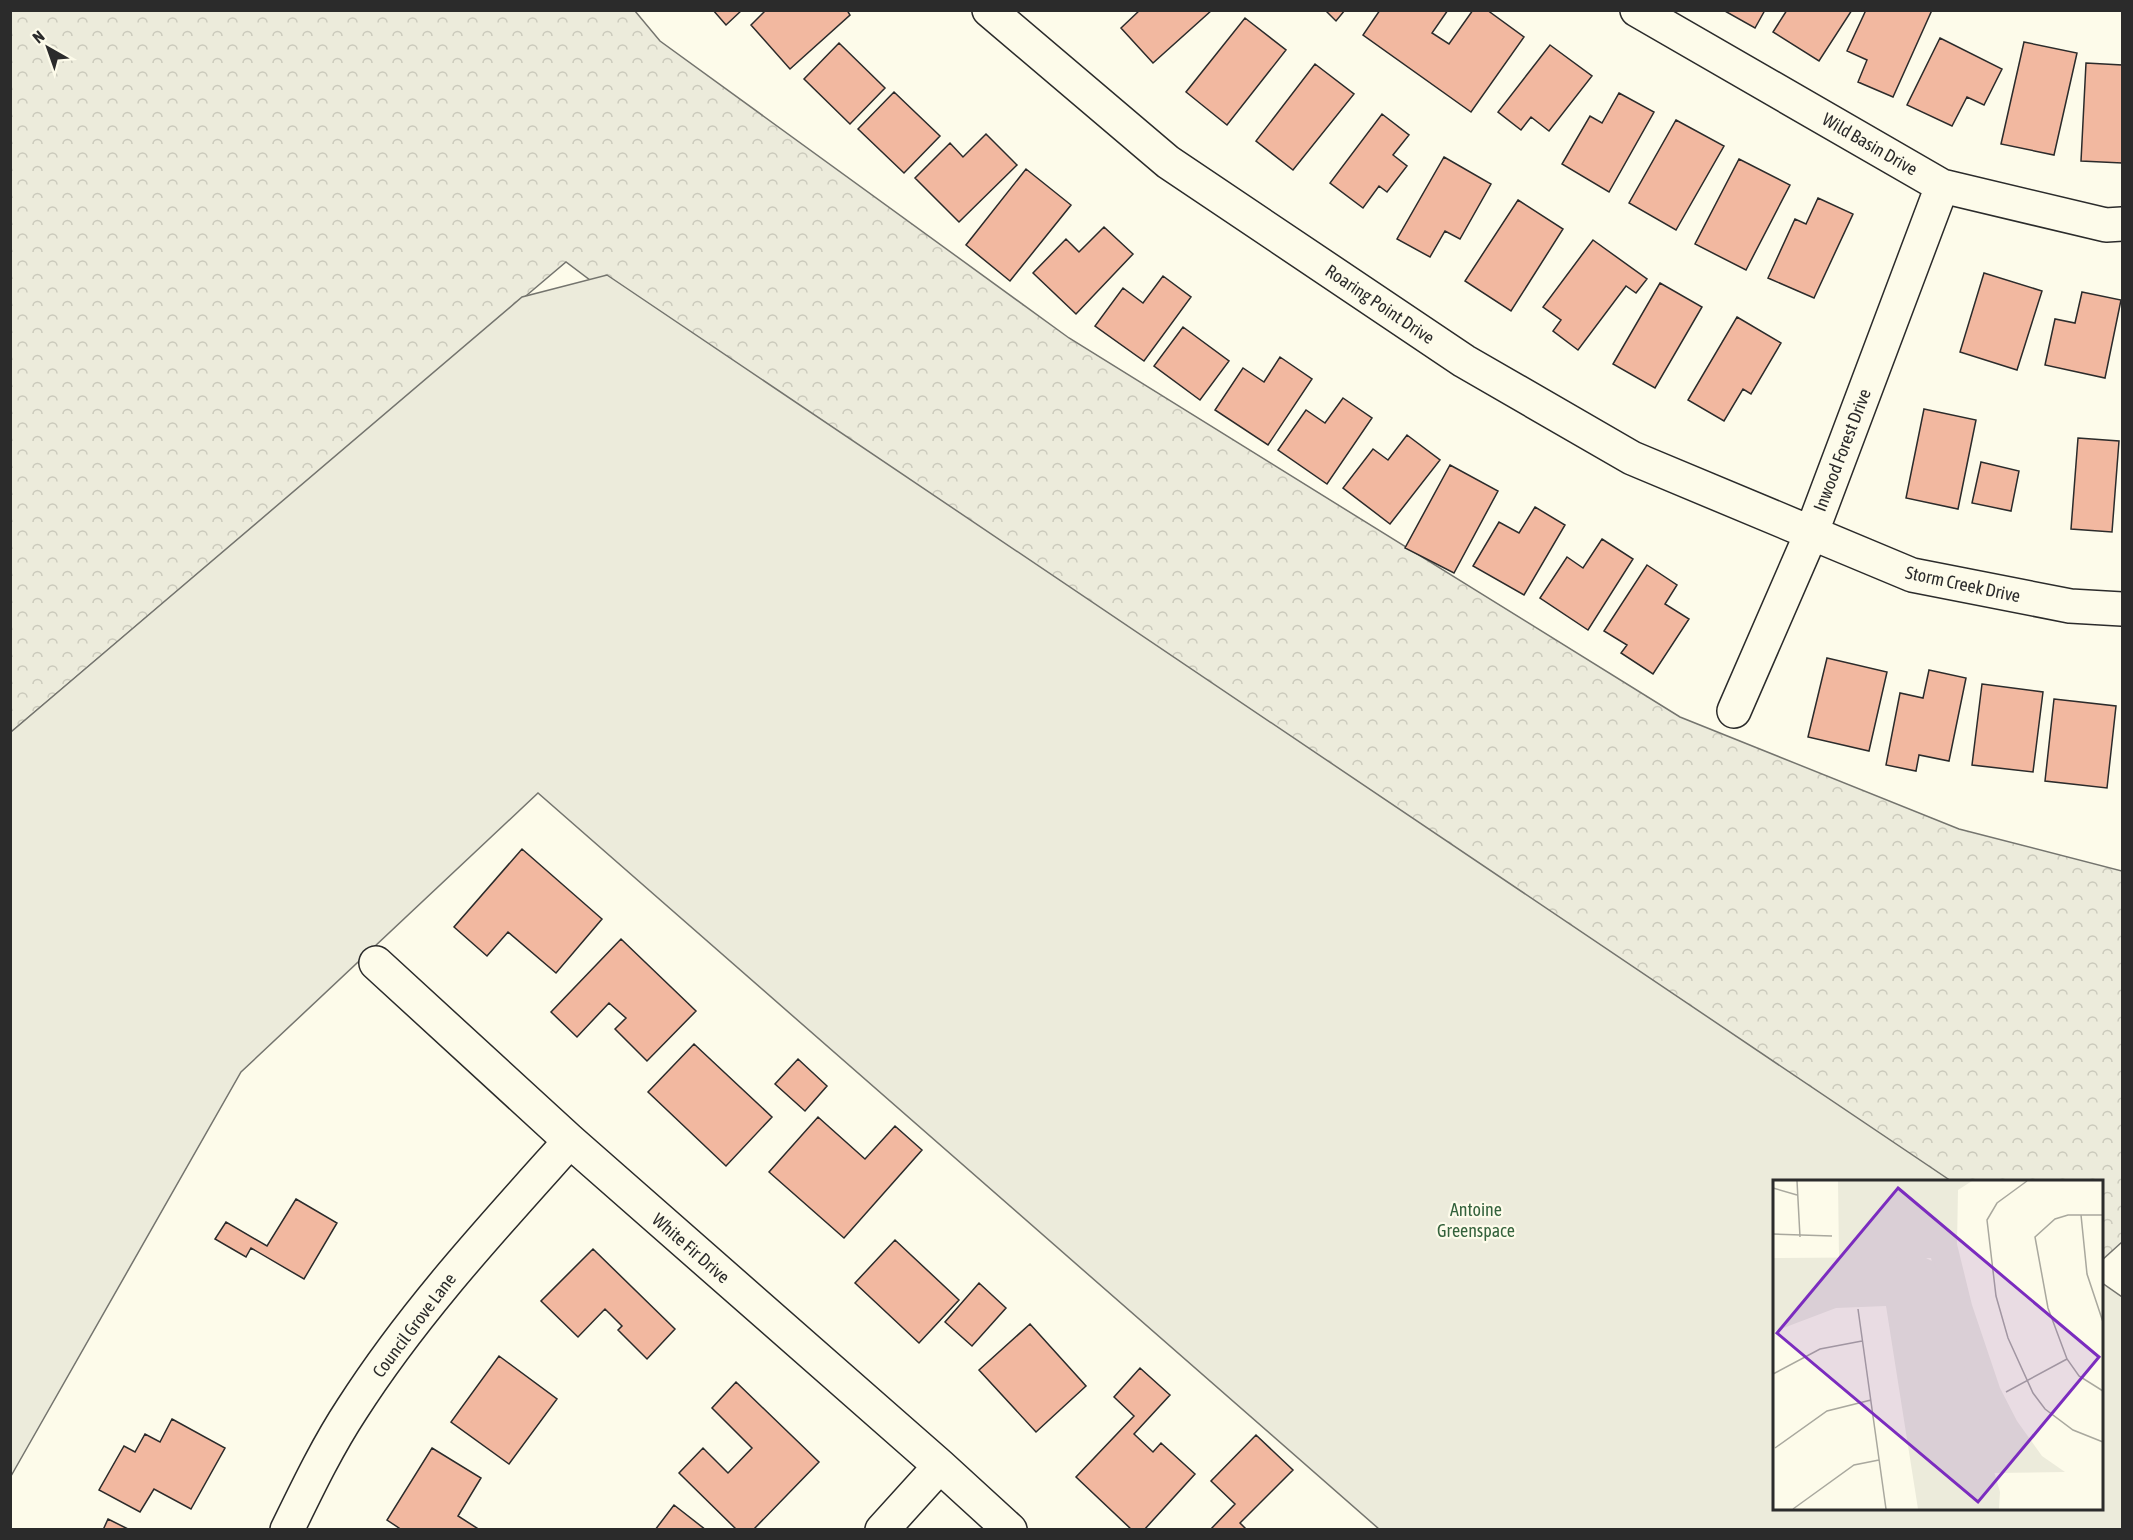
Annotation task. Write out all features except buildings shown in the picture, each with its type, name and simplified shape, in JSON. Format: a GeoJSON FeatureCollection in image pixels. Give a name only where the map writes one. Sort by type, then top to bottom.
{"type":"FeatureCollection","features":[{"type":"Feature","properties":{"kind":"street","name":"Roaring Point Drive"},"geometry":{"type":"LineString","coordinates":[[989,10],[1168,162],[1464,361],[1632,458],[1811,534]]}},
{"type":"Feature","properties":{"kind":"street","name":"Wild Basin Drive"},"geometry":{"type":"LineString","coordinates":[[1638,10],[1942,186],[2106,225],[2122,225]]}},
{"type":"Feature","properties":{"kind":"street","name":"Inwood Forest Drive"},"geometry":{"type":"LineString","coordinates":[[1734,711],[1811,534],[1942,186]]}},
{"type":"Feature","properties":{"kind":"street","name":"Storm Creek Drive"},"geometry":{"type":"LineString","coordinates":[[1811,534],[1912,575],[2070,606],[2122,609]]}},
{"type":"Feature","properties":{"kind":"street","name":"White Fir Drive"},"geometry":{"type":"LineString","coordinates":[[376,963],[570,1141],[1010,1530]]}},
{"type":"Feature","properties":{"kind":"street","name":"Council Grove Lane"},"geometry":{"type":"LineString","coordinates":[[287,1530],[352,1410],[410,1327],[479,1242],[570,1141]]}},
{"type":"Feature","properties":{"kind":"street"},"geometry":{"type":"LineString","coordinates":[[882,1530],[940,1466]]}},
{"type":"Feature","properties":{"kind":"green space"},"geometry":{"type":"Polygon","coordinates":[[[11,11],[635,11],[660,41],[1069,338],[1680,717],[1959,829],[2122,871],[2122,1242],[2103,1259],[2103,1180],[1773,1181],[1037,617],[566,262],[11,732],[11,11]]]}},
{"type":"Feature","properties":{"kind":"green space","name":"Antoine Greenspace"},"geometry":{"type":"Polygon","coordinates":[[[607,275],[1950,1180],[1773,1180],[1773,1510],[2103,1510],[2103,1284],[2122,1297],[2122,1529],[1379,1529],[538,793],[241,1072],[11,1476],[11,732],[522,297],[607,275]]]}}]}
